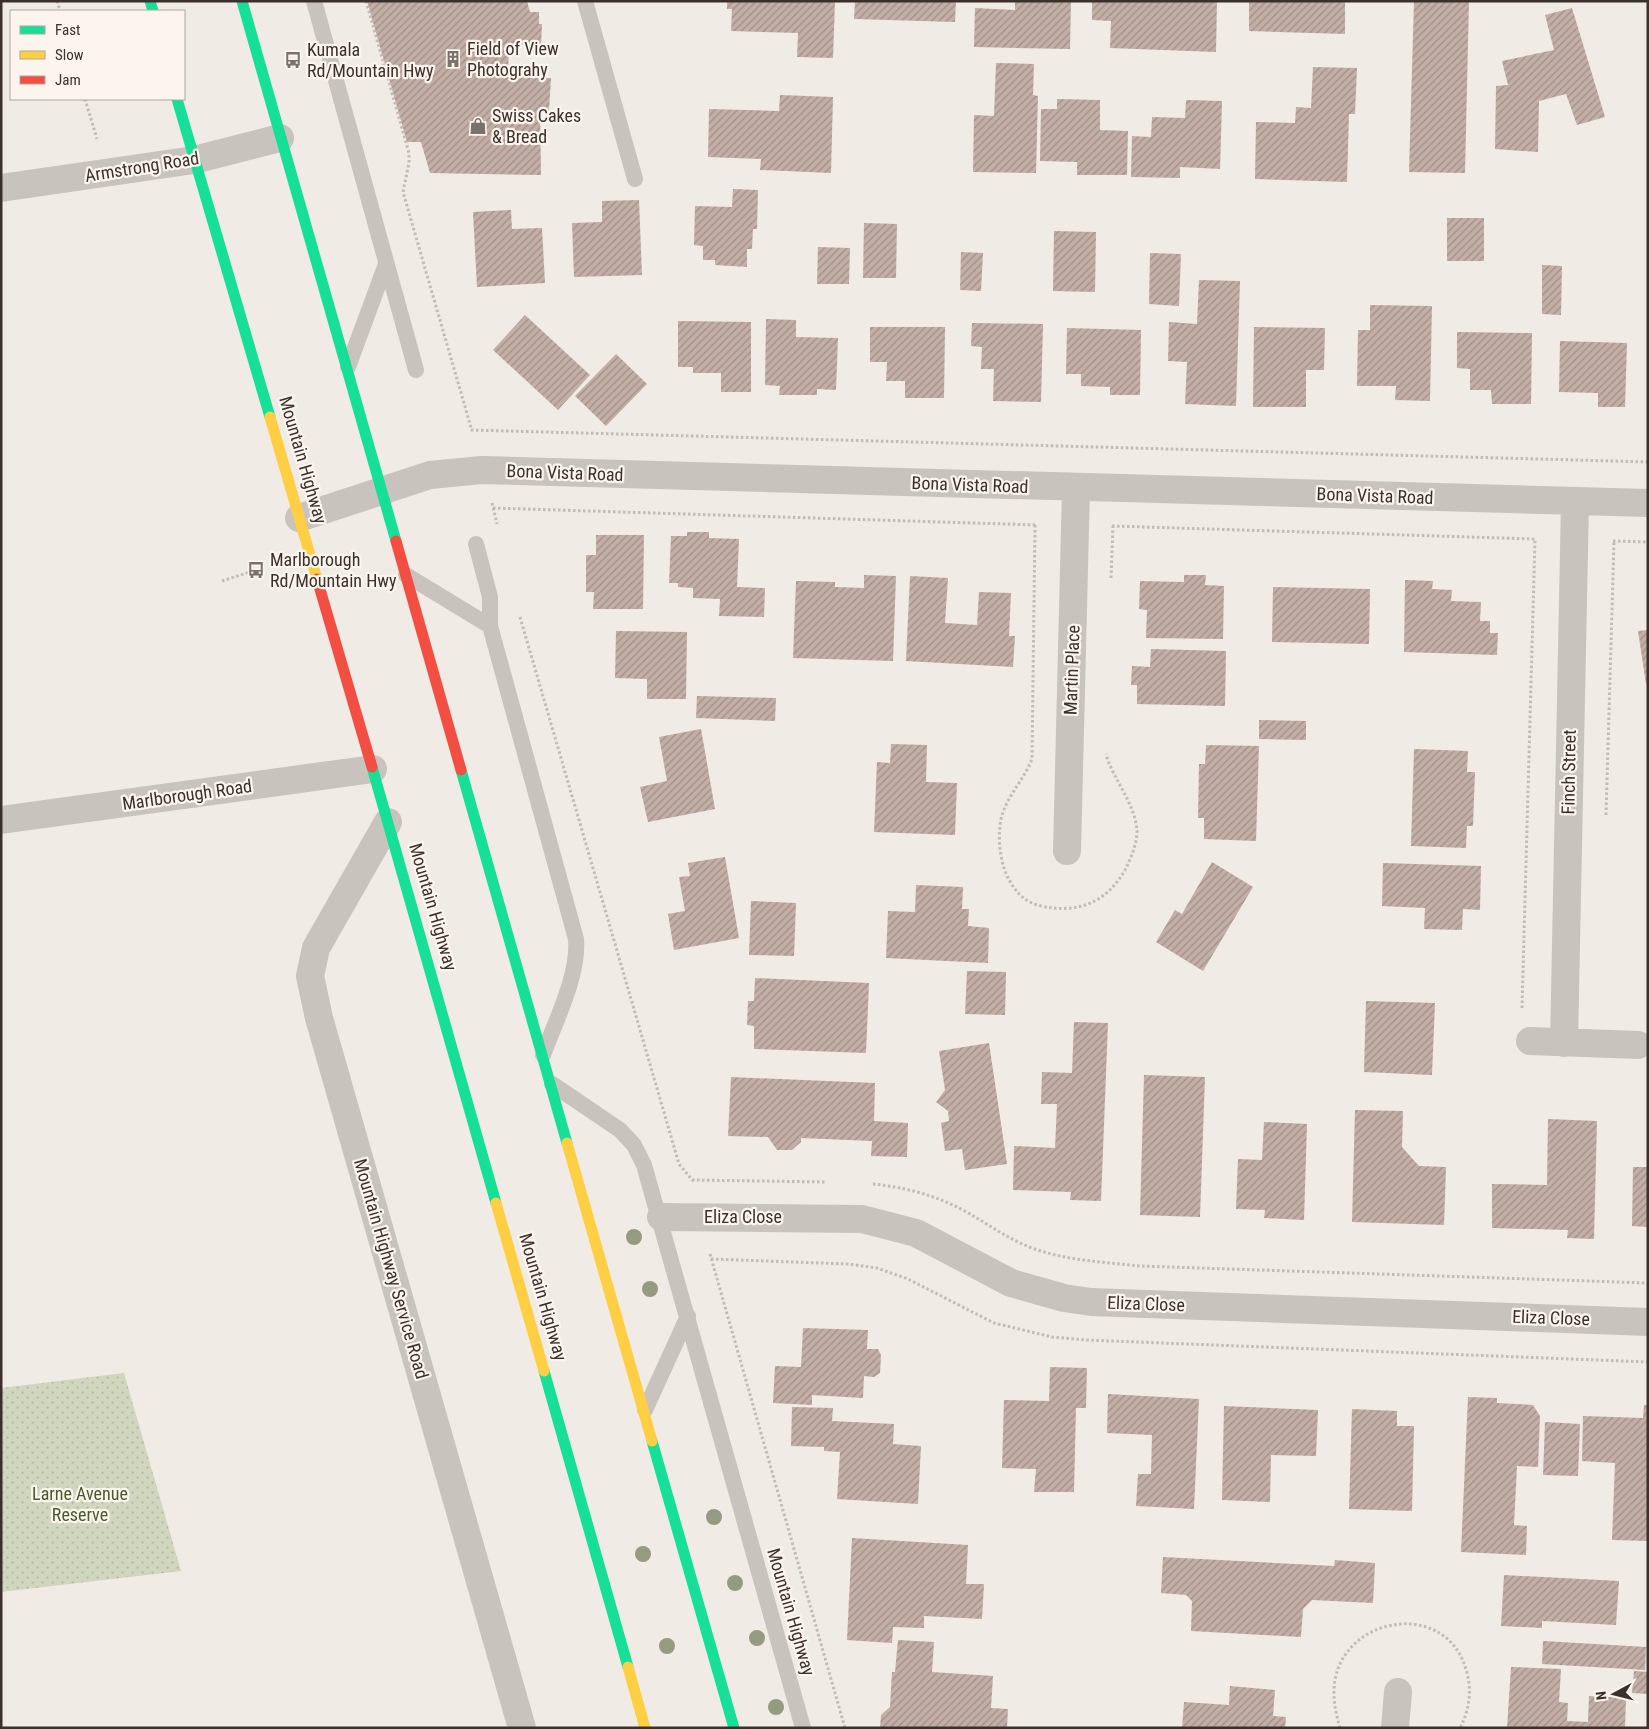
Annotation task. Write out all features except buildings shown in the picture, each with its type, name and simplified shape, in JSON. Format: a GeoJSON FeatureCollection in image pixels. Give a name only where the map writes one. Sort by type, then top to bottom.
{"type":"FeatureCollection","features":[{"type":"Feature","properties":{"kind":"main road"},"geometry":{"type":"LineString","coordinates":[[242,1],[645,1410],[734,1728]]}},
{"type":"Feature","properties":{"kind":"main road","name":"Mountain Highway"},"geometry":{"type":"LineString","coordinates":[[177,100],[373,769],[645,1728]]}},
{"type":"Feature","properties":{"kind":"street","name":"Armstrong Road"},"geometry":{"type":"LineString","coordinates":[[1,188],[194,160],[280,138]]}},
{"type":"Feature","properties":{"kind":"street","name":"Bona Vista Road"},"geometry":{"type":"LineString","coordinates":[[299,518],[382,489],[443,472],[482,470],[1648,504]]}},
{"type":"Feature","properties":{"kind":"street","name":"Martin Place"},"geometry":{"type":"LineString","coordinates":[[1067,851],[1076,488]]}},
{"type":"Feature","properties":{"kind":"street","name":"Finch Street"},"geometry":{"type":"LineString","coordinates":[[1564,1043],[1575,502]]}},
{"type":"Feature","properties":{"kind":"street","name":"Marlborough Road"},"geometry":{"type":"LineString","coordinates":[[1,820],[373,769]]}},
{"type":"Feature","properties":{"kind":"street","name":"Mountain Highway Service Road"},"geometry":{"type":"LineString","coordinates":[[388,822],[316,948],[310,976],[325,1037],[522,1728]]}},
{"type":"Feature","properties":{"kind":"street"},"geometry":{"type":"LineString","coordinates":[[1525,1029],[1564,1043],[1638,1046]]}},
{"type":"Feature","properties":{"kind":"street","name":"Eliza Close"},"geometry":{"type":"LineString","coordinates":[[660,1217],[862,1219],[916,1233],[1011,1283],[1047,1294],[1090,1302],[1648,1322]]}},
{"type":"Feature","properties":{"kind":"street"},"geometry":{"type":"LineString","coordinates":[[1395,1728],[1398,1692]]}},
{"type":"Feature","properties":{"kind":"lane"},"geometry":{"type":"LineString","coordinates":[[314,1],[416,370]]}},
{"type":"Feature","properties":{"kind":"lane"},"geometry":{"type":"LineString","coordinates":[[585,1],[635,179]]}},
{"type":"Feature","properties":{"kind":"lane"},"geometry":{"type":"LineString","coordinates":[[347,369],[386,264]]}},
{"type":"Feature","properties":{"kind":"lane"},"geometry":{"type":"LineString","coordinates":[[476,544],[490,597],[490,626],[576,938],[578,954],[574,970],[543,1054]]}},
{"type":"Feature","properties":{"kind":"lane"},"geometry":{"type":"LineString","coordinates":[[406,575],[490,626]]}},
{"type":"Feature","properties":{"kind":"lane","name":"Mountain Highway"},"geometry":{"type":"LineString","coordinates":[[552,1084],[620,1130],[634,1145],[644,1165],[803,1728]]}},
{"type":"Feature","properties":{"kind":"lane"},"geometry":{"type":"LineString","coordinates":[[645,1410],[688,1316]]}},
{"type":"Feature","properties":{"kind":"path"},"geometry":{"type":"LineString","coordinates":[[366,1],[409,153],[410,163],[402,192],[472,430],[1648,462]]}},
{"type":"Feature","properties":{"kind":"path"},"geometry":{"type":"LineString","coordinates":[[85,100],[98,143]]}},
{"type":"Feature","properties":{"kind":"path"},"geometry":{"type":"LineString","coordinates":[[498,525],[493,508],[1035,525]]}},
{"type":"Feature","properties":{"kind":"path"},"geometry":{"type":"LineString","coordinates":[[1113,526],[1536,538],[1525,1029]]}},
{"type":"Feature","properties":{"kind":"path"},"geometry":{"type":"LineString","coordinates":[[1606,817],[1614,541],[1648,542]]}},
{"type":"Feature","properties":{"kind":"path"},"geometry":{"type":"LineString","coordinates":[[222,581],[256,570]]}},
{"type":"Feature","properties":{"kind":"path"},"geometry":{"type":"LineString","coordinates":[[519,610],[679,1164],[692,1180],[831,1182]]}},
{"type":"Feature","properties":{"kind":"path"},"geometry":{"type":"LineString","coordinates":[[867,1184],[899,1186],[932,1197],[956,1206],[1012,1239],[1040,1251],[1074,1259],[1139,1266],[1648,1283]]}},
{"type":"Feature","properties":{"kind":"path"},"geometry":{"type":"LineString","coordinates":[[710,1254],[844,1728]]}},
{"type":"Feature","properties":{"kind":"green space","name":"Larne Avenue Reserve"},"geometry":{"type":"Polygon","coordinates":[[[124,1373],[181,1571],[1,1592],[1,1388],[124,1373]]]}},
{"type":"Feature","properties":{"kind":"traffic: fast"},"geometry":{"type":"LineString","coordinates":[[150,1],[153,10]]}},
{"type":"Feature","properties":{"kind":"traffic: fast"},"geometry":{"type":"LineString","coordinates":[[242,1],[396,541]]}},
{"type":"Feature","properties":{"kind":"traffic: fast"},"geometry":{"type":"LineString","coordinates":[[177,100],[270,417]]}},
{"type":"Feature","properties":{"kind":"traffic: fast"},"geometry":{"type":"LineString","coordinates":[[372,767],[496,1203]]}},
{"type":"Feature","properties":{"kind":"traffic: fast"},"geometry":{"type":"LineString","coordinates":[[461,770],[567,1143]]}},
{"type":"Feature","properties":{"kind":"traffic: fast"},"geometry":{"type":"LineString","coordinates":[[544,1371],[628,1667]]}},
{"type":"Feature","properties":{"kind":"traffic: fast"},"geometry":{"type":"LineString","coordinates":[[652,1441],[734,1728]]}},
{"type":"Feature","properties":{"kind":"traffic: slow"},"geometry":{"type":"LineString","coordinates":[[270,417],[317,579]]}},
{"type":"Feature","properties":{"kind":"traffic: slow"},"geometry":{"type":"LineString","coordinates":[[567,1143],[652,1441]]}},
{"type":"Feature","properties":{"kind":"traffic: slow"},"geometry":{"type":"LineString","coordinates":[[496,1203],[544,1371]]}},
{"type":"Feature","properties":{"kind":"traffic: slow"},"geometry":{"type":"LineString","coordinates":[[628,1667],[645,1728]]}},
{"type":"Feature","properties":{"kind":"traffic: jam"},"geometry":{"type":"LineString","coordinates":[[396,541],[461,770]]}},
{"type":"Feature","properties":{"kind":"traffic: jam"},"geometry":{"type":"LineString","coordinates":[[317,579],[372,767]]}},
{"type":"Feature","properties":{"kind":"place","name":"Field of View Photograhy"},"geometry":{"type":"Point","coordinates":[453,59]}},
{"type":"Feature","properties":{"kind":"place","name":"Kumala Rd/Mountain Hwy"},"geometry":{"type":"Point","coordinates":[293,60]}},
{"type":"Feature","properties":{"kind":"place","name":"Swiss Cakes & Bread"},"geometry":{"type":"Point","coordinates":[478,126]}},
{"type":"Feature","properties":{"kind":"place","name":"Marlborough Rd/Mountain Hwy"},"geometry":{"type":"Point","coordinates":[256,570]}}]}
